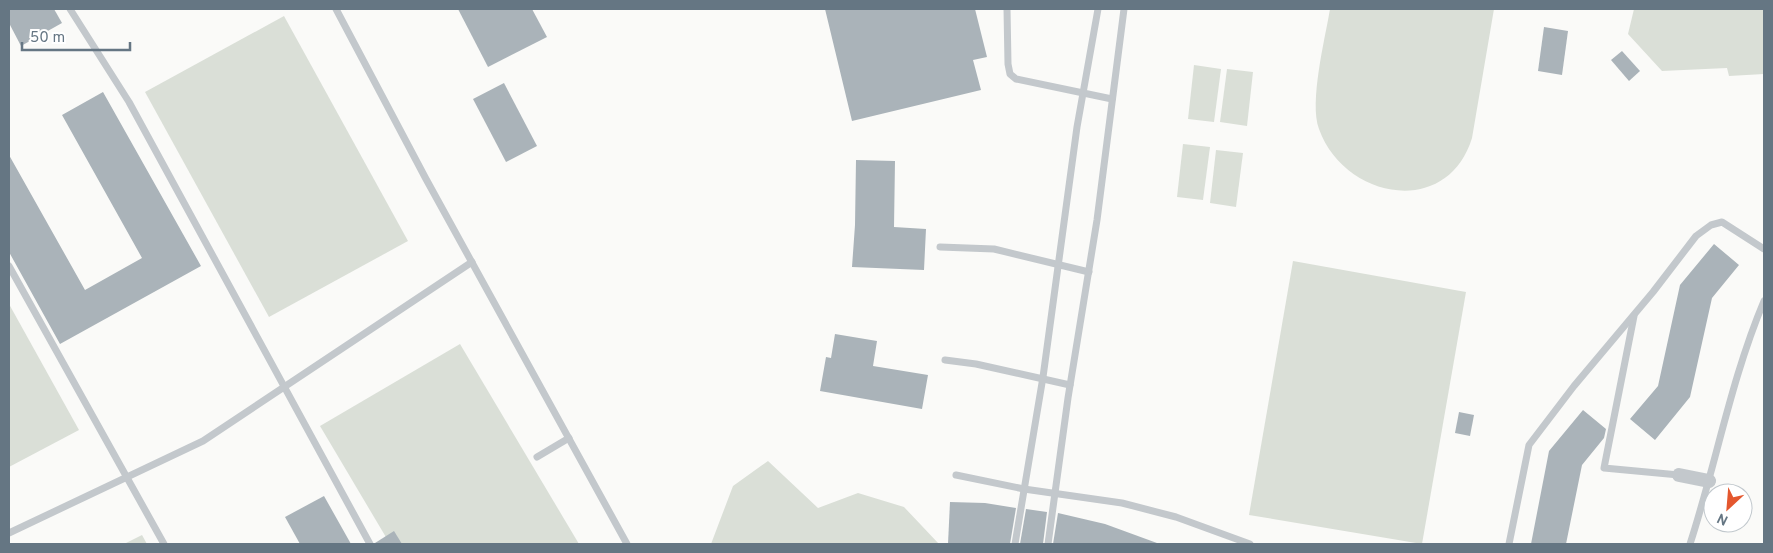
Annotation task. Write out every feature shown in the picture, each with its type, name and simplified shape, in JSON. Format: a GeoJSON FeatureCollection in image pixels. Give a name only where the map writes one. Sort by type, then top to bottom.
{"type":"FeatureCollection","features":[{"type":"Feature","properties":{"kind":"street"},"geometry":{"type":"LineString","coordinates":[[1679,475],[1709,481]]}},
{"type":"Feature","properties":{"kind":"lane"},"geometry":{"type":"LineString","coordinates":[[70,9],[129,102],[370,544]]}},
{"type":"Feature","properties":{"kind":"lane"},"geometry":{"type":"LineString","coordinates":[[336,9],[627,544]]}},
{"type":"Feature","properties":{"kind":"lane"},"geometry":{"type":"LineString","coordinates":[[1007,9],[1008,64],[1010,74],[1016,79],[1112,99]]}},
{"type":"Feature","properties":{"kind":"lane"},"geometry":{"type":"LineString","coordinates":[[1015,544],[1043,377],[1082,92],[1098,9]]}},
{"type":"Feature","properties":{"kind":"lane"},"geometry":{"type":"LineString","coordinates":[[1048,544],[1070,384],[1097,220],[1124,9]]}},
{"type":"Feature","properties":{"kind":"lane"},"geometry":{"type":"LineString","coordinates":[[1509,544],[1529,445],[1574,386],[1635,314],[1696,236],[1711,225],[1722,222],[1764,249]]}},
{"type":"Feature","properties":{"kind":"lane"},"geometry":{"type":"LineString","coordinates":[[940,247],[994,249],[1089,272]]}},
{"type":"Feature","properties":{"kind":"lane"},"geometry":{"type":"LineString","coordinates":[[9,533],[125,476],[203,441],[472,262]]}},
{"type":"Feature","properties":{"kind":"lane"},"geometry":{"type":"LineString","coordinates":[[9,266],[164,544]]}},
{"type":"Feature","properties":{"kind":"lane"},"geometry":{"type":"LineString","coordinates":[[1690,544],[1747,343],[1764,301]]}},
{"type":"Feature","properties":{"kind":"lane"},"geometry":{"type":"LineString","coordinates":[[1635,314],[1604,468],[1679,475]]}},
{"type":"Feature","properties":{"kind":"lane"},"geometry":{"type":"LineString","coordinates":[[945,360],[976,364],[1070,384]]}},
{"type":"Feature","properties":{"kind":"lane"},"geometry":{"type":"LineString","coordinates":[[537,457],[569,438]]}},
{"type":"Feature","properties":{"kind":"lane"},"geometry":{"type":"LineString","coordinates":[[956,475],[1024,489],[1130,505],[1176,517],[1250,544]]}},
{"type":"Feature","properties":{"kind":"shaded area"},"geometry":{"type":"Polygon","coordinates":[[[1330,9],[1494,9],[1472,138],[1459,164],[1441,181],[1419,189],[1396,190],[1372,184],[1350,171],[1332,153],[1319,129],[1316,117],[1319,70],[1330,9]]]}},
{"type":"Feature","properties":{"kind":"shaded area"},"geometry":{"type":"Polygon","coordinates":[[[1634,9],[1764,9],[1764,74],[1729,76],[1727,68],[1662,71],[1628,34],[1634,9]]]}},
{"type":"Feature","properties":{"kind":"shaded area"},"geometry":{"type":"Polygon","coordinates":[[[284,16],[408,241],[269,317],[145,92],[284,16]]]}},
{"type":"Feature","properties":{"kind":"shaded area"},"geometry":{"type":"Polygon","coordinates":[[[1194,65],[1221,69],[1214,122],[1188,119],[1194,65]]]}},
{"type":"Feature","properties":{"kind":"shaded area"},"geometry":{"type":"Polygon","coordinates":[[[1227,69],[1253,72],[1247,126],[1220,122],[1227,69]]]}},
{"type":"Feature","properties":{"kind":"shaded area"},"geometry":{"type":"Polygon","coordinates":[[[1183,144],[1210,147],[1203,200],[1177,197],[1183,144]]]}},
{"type":"Feature","properties":{"kind":"shaded area"},"geometry":{"type":"Polygon","coordinates":[[[1216,150],[1243,153],[1236,207],[1210,203],[1216,150]]]}},
{"type":"Feature","properties":{"kind":"shaded area"},"geometry":{"type":"Polygon","coordinates":[[[1293,261],[1466,292],[1422,544],[1249,515],[1293,261]]]}},
{"type":"Feature","properties":{"kind":"shaded area"},"geometry":{"type":"Polygon","coordinates":[[[9,304],[79,430],[9,467],[9,304]]]}},
{"type":"Feature","properties":{"kind":"shaded area"},"geometry":{"type":"Polygon","coordinates":[[[460,344],[579,544],[390,544],[320,426],[460,344]]]}},
{"type":"Feature","properties":{"kind":"shaded area"},"geometry":{"type":"Polygon","coordinates":[[[768,461],[818,508],[858,493],[904,507],[939,544],[711,544],[733,486],[768,461]]]}},
{"type":"Feature","properties":{"kind":"shaded area"},"geometry":{"type":"Polygon","coordinates":[[[142,535],[147,544],[124,544],[142,535]]]}},
{"type":"Feature","properties":{"kind":"building"},"geometry":{"type":"Polygon","coordinates":[[[9,9],[54,9],[62,23],[21,46],[9,23],[9,9]]]}},
{"type":"Feature","properties":{"kind":"building"},"geometry":{"type":"Polygon","coordinates":[[[458,9],[532,9],[547,37],[488,67],[458,9]]]}},
{"type":"Feature","properties":{"kind":"building"},"geometry":{"type":"Polygon","coordinates":[[[825,9],[975,9],[987,57],[973,60],[981,90],[852,121],[825,9]]]}},
{"type":"Feature","properties":{"kind":"building"},"geometry":{"type":"Polygon","coordinates":[[[1544,27],[1568,31],[1562,75],[1538,71],[1544,27]]]}},
{"type":"Feature","properties":{"kind":"building"},"geometry":{"type":"Polygon","coordinates":[[[1622,51],[1640,71],[1629,81],[1611,60],[1622,51]]]}},
{"type":"Feature","properties":{"kind":"building"},"geometry":{"type":"Polygon","coordinates":[[[504,83],[537,146],[506,162],[473,99],[504,83]]]}},
{"type":"Feature","properties":{"kind":"building"},"geometry":{"type":"Polygon","coordinates":[[[103,92],[201,266],[60,344],[9,252],[9,155],[85,290],[142,258],[62,115],[103,92]]]}},
{"type":"Feature","properties":{"kind":"building"},"geometry":{"type":"Polygon","coordinates":[[[856,160],[895,161],[894,227],[926,229],[924,270],[852,267],[856,160]]]}},
{"type":"Feature","properties":{"kind":"building"},"geometry":{"type":"Polygon","coordinates":[[[1714,244],[1739,265],[1712,298],[1690,397],[1655,440],[1630,419],[1658,386],[1680,285],[1714,244]]]}},
{"type":"Feature","properties":{"kind":"building"},"geometry":{"type":"Polygon","coordinates":[[[835,334],[877,341],[873,366],[928,375],[922,409],[820,391],[826,357],[831,358],[835,334]]]}},
{"type":"Feature","properties":{"kind":"building"},"geometry":{"type":"Polygon","coordinates":[[[1583,410],[1606,429],[1604,438],[1582,465],[1566,544],[1531,544],[1549,451],[1583,410]]]}},
{"type":"Feature","properties":{"kind":"building"},"geometry":{"type":"Polygon","coordinates":[[[1459,412],[1474,415],[1470,436],[1455,433],[1459,412]]]}},
{"type":"Feature","properties":{"kind":"building"},"geometry":{"type":"Polygon","coordinates":[[[324,496],[351,544],[300,544],[285,517],[324,496]]]}},
{"type":"Feature","properties":{"kind":"building"},"geometry":{"type":"Polygon","coordinates":[[[950,502],[985,503],[1016,508],[1010,544],[948,544],[950,502]]]}},
{"type":"Feature","properties":{"kind":"building"},"geometry":{"type":"Polygon","coordinates":[[[1026,509],[1047,512],[1043,544],[1020,544],[1026,509]]]}},
{"type":"Feature","properties":{"kind":"building"},"geometry":{"type":"Polygon","coordinates":[[[1058,513],[1105,524],[1157,543],[1053,544],[1058,513]]]}},
{"type":"Feature","properties":{"kind":"building"},"geometry":{"type":"Polygon","coordinates":[[[394,531],[402,544],[375,544],[375,543],[394,531]]]}}]}
